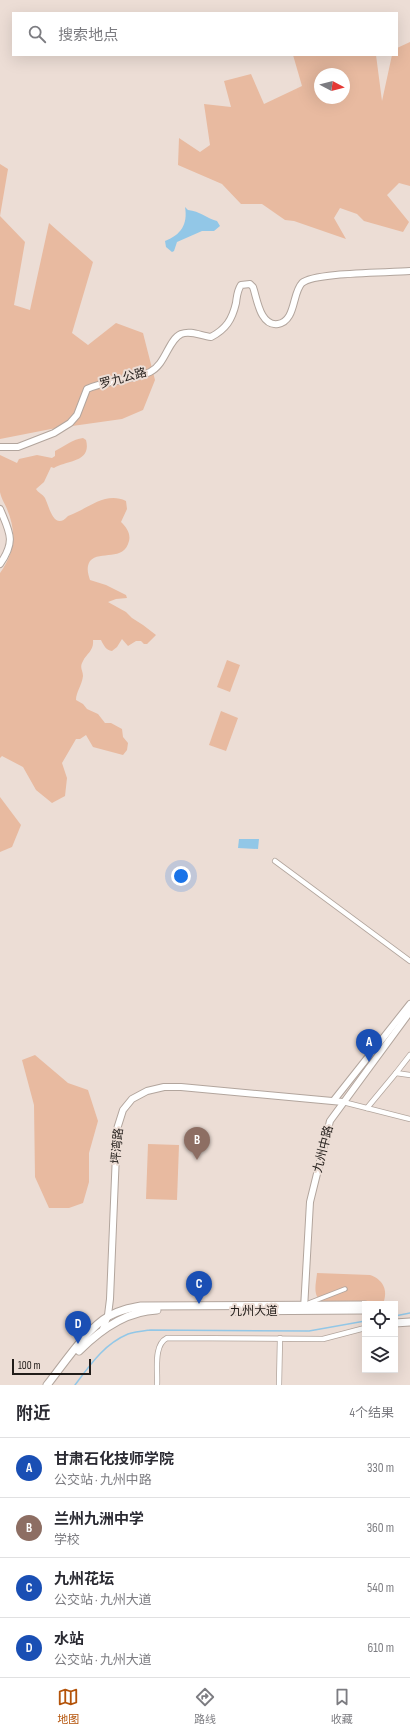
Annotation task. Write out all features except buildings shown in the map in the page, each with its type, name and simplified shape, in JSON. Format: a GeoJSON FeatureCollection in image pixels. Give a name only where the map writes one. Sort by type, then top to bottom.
{"type":"FeatureCollection","features":[{"type":"Feature","properties":{"kind":"main road"},"geometry":{"type":"LineString","coordinates":[[47,1385],[86,1336],[107,1316],[122,1310],[142,1306],[305,1308],[362,1305]]}},
{"type":"Feature","properties":{"kind":"main road","name":"九州大道"},"geometry":{"type":"LineString","coordinates":[[51,1385],[80,1350],[103,1329],[123,1318],[150,1310],[305,1308],[362,1310]]}},
{"type":"Feature","properties":{"kind":"main road"},"geometry":{"type":"LineString","coordinates":[[398,1323],[410,1322]]}},
{"type":"Feature","properties":{"kind":"main road"},"geometry":{"type":"LineString","coordinates":[[398,1326],[410,1325]]}},
{"type":"Feature","properties":{"kind":"street","name":"罗九公路"},"geometry":{"type":"LineString","coordinates":[[0,447],[18,447],[54,433],[70,424],[77,415],[87,389],[97,385],[150,372],[161,364],[174,341],[180,334],[192,332],[211,337],[222,332],[228,323],[236,304],[238,290],[241,285],[250,284],[253,287],[262,314],[266,320],[279,324],[292,311],[296,294],[302,283],[315,278],[360,273],[410,271]]}},
{"type":"Feature","properties":{"kind":"street"},"geometry":{"type":"LineString","coordinates":[[0,510],[11,540],[9,548],[0,564]]}},
{"type":"Feature","properties":{"kind":"street"},"geometry":{"type":"LineString","coordinates":[[275,861],[410,961]]}},
{"type":"Feature","properties":{"kind":"street"},"geometry":{"type":"LineString","coordinates":[[334,1100],[410,1004]]}},
{"type":"Feature","properties":{"kind":"street","name":"九州中路"},"geometry":{"type":"LineString","coordinates":[[305,1308],[308,1225],[312,1193],[330,1121],[410,1012]]}},
{"type":"Feature","properties":{"kind":"street"},"geometry":{"type":"LineString","coordinates":[[367,1108],[410,1055]]}},
{"type":"Feature","properties":{"kind":"street"},"geometry":{"type":"LineString","coordinates":[[396,1073],[410,1074]]}},
{"type":"Feature","properties":{"kind":"street","name":"坪湾路"},"geometry":{"type":"LineString","coordinates":[[103,1329],[107,1316],[110,1292],[117,1129],[123,1110],[132,1099],[147,1091],[181,1087],[343,1102]]}},
{"type":"Feature","properties":{"kind":"street"},"geometry":{"type":"LineString","coordinates":[[343,1102],[410,1119]]}},
{"type":"Feature","properties":{"kind":"street"},"geometry":{"type":"LineString","coordinates":[[305,1308],[345,1289]]}},
{"type":"Feature","properties":{"kind":"street"},"geometry":{"type":"LineString","coordinates":[[157,1385],[158,1348],[161,1341],[167,1338],[323,1339],[362,1329]]}},
{"type":"Feature","properties":{"kind":"street"},"geometry":{"type":"LineString","coordinates":[[279,1385],[280,1338]]}},
{"type":"Feature","properties":{"kind":"shaded area"},"geometry":{"type":"Polygon","coordinates":[[[410,42],[410,186],[399,183],[387,195],[409,222],[403,232],[364,221],[357,214],[340,208],[334,218],[346,239],[294,221],[285,220],[262,204],[241,204],[222,184],[178,165],[179,138],[200,152],[210,145],[204,104],[231,107],[224,81],[251,74],[264,104],[302,86],[293,56],[376,56],[382,101],[392,56],[398,56],[398,48],[410,42]]]}},
{"type":"Feature","properties":{"kind":"shaded area"},"geometry":{"type":"Polygon","coordinates":[[[0,164],[8,169],[0,216],[0,164]]]}},
{"type":"Feature","properties":{"kind":"shaded area"},"geometry":{"type":"Polygon","coordinates":[[[0,216],[25,242],[14,305],[30,310],[49,223],[93,262],[72,333],[88,345],[116,323],[143,333],[155,380],[143,410],[122,419],[51,429],[0,439],[0,216]]]}},
{"type":"Feature","properties":{"kind":"shaded area"},"geometry":{"type":"Polygon","coordinates":[[[83,438],[86,440],[87,447],[82,457],[54,468],[51,467],[44,482],[36,489],[43,495],[53,516],[59,521],[97,502],[111,498],[118,498],[126,501],[127,509],[121,522],[129,533],[129,541],[126,547],[117,554],[100,556],[90,561],[88,568],[90,580],[106,585],[126,595],[127,598],[116,599],[108,602],[126,612],[156,635],[147,644],[144,644],[141,641],[136,641],[128,646],[122,639],[117,647],[112,651],[105,647],[101,640],[93,640],[92,647],[82,663],[81,667],[83,676],[76,700],[83,704],[87,709],[98,714],[105,723],[111,723],[122,729],[123,737],[128,743],[127,750],[123,755],[93,747],[86,735],[80,739],[76,739],[62,763],[67,778],[65,796],[52,803],[36,790],[23,767],[2,756],[0,758],[0,573],[9,558],[13,542],[13,534],[10,518],[0,492],[0,455],[17,463],[19,459],[37,455],[52,458],[55,456],[55,451],[72,441],[83,438]]]}},
{"type":"Feature","properties":{"kind":"shaded area"},"geometry":{"type":"Polygon","coordinates":[[[227,660],[240,665],[230,692],[217,687],[227,660]]]}},
{"type":"Feature","properties":{"kind":"shaded area"},"geometry":{"type":"Polygon","coordinates":[[[221,711],[238,718],[226,751],[209,745],[221,711]]]}},
{"type":"Feature","properties":{"kind":"shaded area"},"geometry":{"type":"Polygon","coordinates":[[[0,797],[21,825],[12,847],[0,852],[0,797]]]}},
{"type":"Feature","properties":{"kind":"shaded area"},"geometry":{"type":"Polygon","coordinates":[[[35,1055],[68,1083],[88,1090],[98,1121],[89,1153],[89,1182],[83,1203],[69,1208],[49,1208],[35,1177],[34,1105],[22,1060],[35,1055]]]}},
{"type":"Feature","properties":{"kind":"shaded area"},"geometry":{"type":"Polygon","coordinates":[[[148,1144],[179,1145],[177,1200],[146,1199],[148,1144]]]}},
{"type":"Feature","properties":{"kind":"shaded area"},"geometry":{"type":"Polygon","coordinates":[[[317,1273],[370,1275],[381,1282],[385,1292],[385,1297],[384,1301],[327,1304],[319,1299],[316,1287],[317,1273]]]}},
{"type":"Feature","properties":{"kind":"water"},"geometry":{"type":"Polygon","coordinates":[[[185,207],[188,210],[217,221],[220,226],[214,231],[202,231],[177,242],[174,251],[172,252],[166,247],[165,241],[175,236],[182,228],[186,213],[185,207]]]}},
{"type":"Feature","properties":{"kind":"water"},"geometry":{"type":"Polygon","coordinates":[[[239,839],[259,839],[258,849],[238,848],[239,839]]]}},
{"type":"Feature","properties":{"kind":"waterway"},"geometry":{"type":"LineString","coordinates":[[398,1315],[410,1313]]}},
{"type":"Feature","properties":{"kind":"waterway"},"geometry":{"type":"LineString","coordinates":[[75,1385],[105,1349],[119,1338],[128,1334],[150,1330],[309,1331],[362,1322]]}},
{"type":"Feature","properties":{"kind":"place","name":"甘肃石化技师学院"},"geometry":{"type":"Point","coordinates":[369,1062]}},
{"type":"Feature","properties":{"kind":"place","name":"兰州九洲中学"},"geometry":{"type":"Point","coordinates":[197,1160]}},
{"type":"Feature","properties":{"kind":"place","name":"九州花坛"},"geometry":{"type":"Point","coordinates":[199,1304]}},
{"type":"Feature","properties":{"kind":"place","name":"水站"},"geometry":{"type":"Point","coordinates":[78,1344]}}]}
